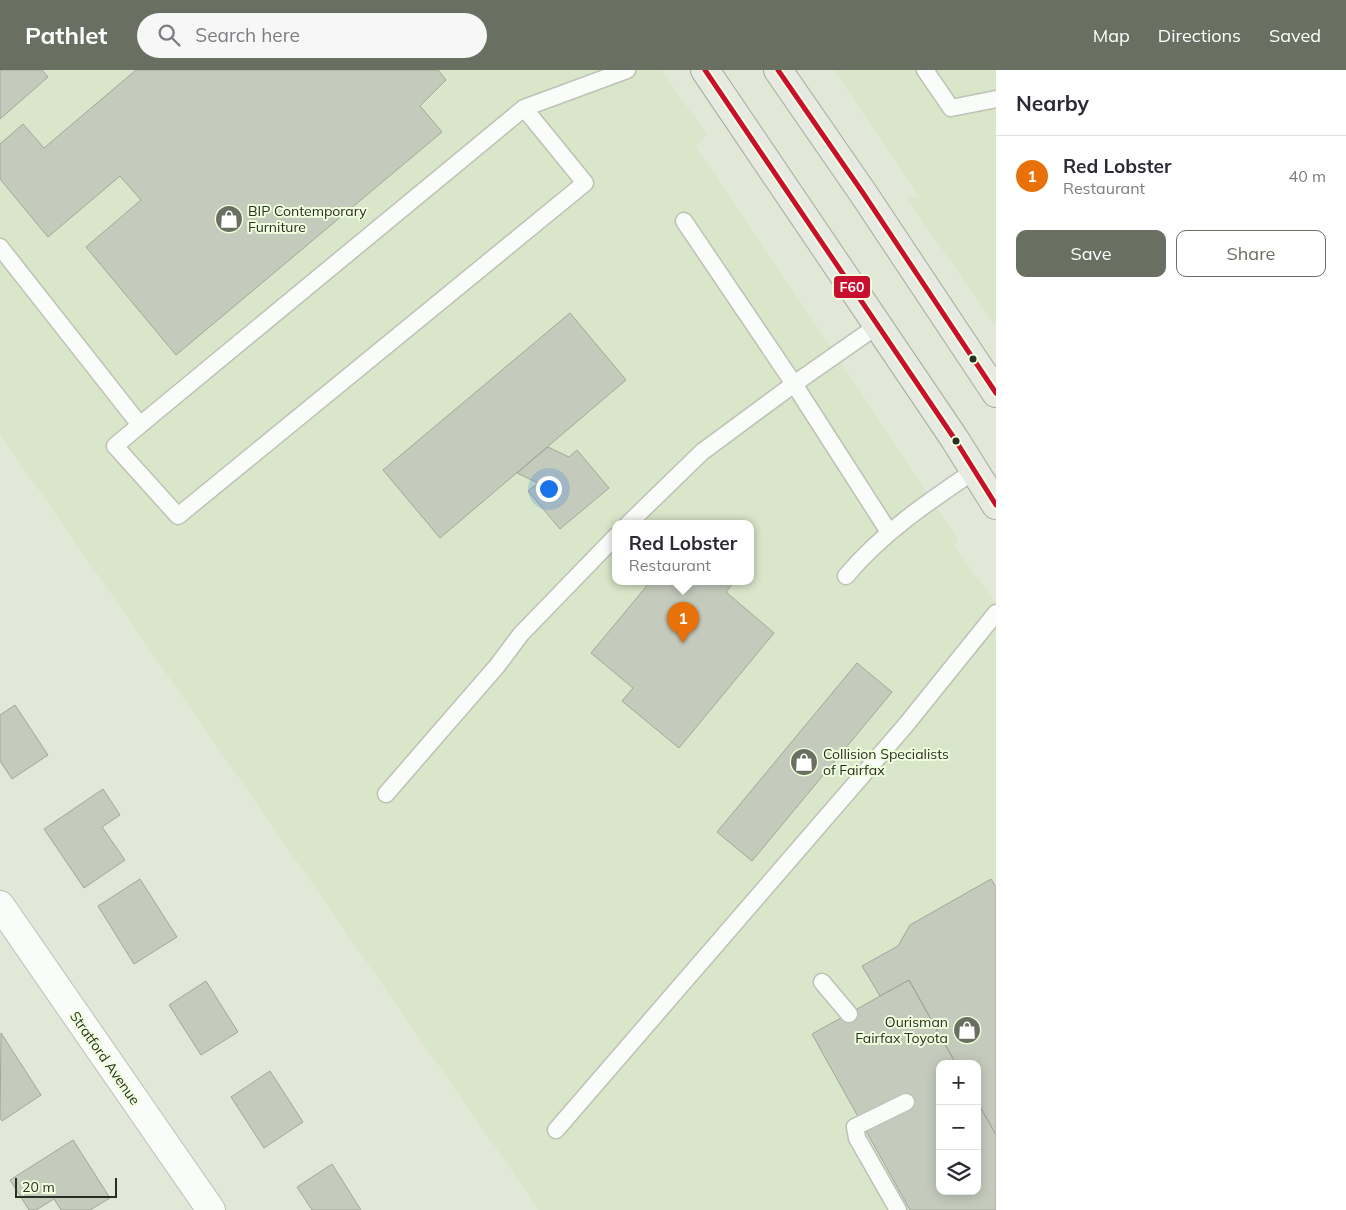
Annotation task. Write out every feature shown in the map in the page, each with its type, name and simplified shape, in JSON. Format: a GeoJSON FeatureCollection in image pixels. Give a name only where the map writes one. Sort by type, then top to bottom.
{"type":"FeatureCollection","features":[{"type":"Feature","properties":{"kind":"main road"},"geometry":{"type":"LineString","coordinates":[[705,70],[996,505]]}},
{"type":"Feature","properties":{"kind":"main road"},"geometry":{"type":"LineString","coordinates":[[778,70],[996,393]]}},
{"type":"Feature","properties":{"kind":"street","name":"Stratford Avenue"},"geometry":{"type":"LineString","coordinates":[[0,905],[211,1210]]}},
{"type":"Feature","properties":{"kind":"lane"},"geometry":{"type":"LineString","coordinates":[[524,108],[585,183],[178,516],[115,446],[524,108],[628,70]]}},
{"type":"Feature","properties":{"kind":"lane"},"geometry":{"type":"LineString","coordinates":[[925,70],[951,108],[996,100]]}},
{"type":"Feature","properties":{"kind":"lane"},"geometry":{"type":"LineString","coordinates":[[684,220],[890,532]]}},
{"type":"Feature","properties":{"kind":"lane"},"geometry":{"type":"LineString","coordinates":[[0,247],[140,425]]}},
{"type":"Feature","properties":{"kind":"lane"},"geometry":{"type":"LineString","coordinates":[[632,520],[702,452],[794,384],[878,326]]}},
{"type":"Feature","properties":{"kind":"lane"},"geometry":{"type":"LineString","coordinates":[[846,576],[862,557],[890,532],[974,471]]}},
{"type":"Feature","properties":{"kind":"lane"},"geometry":{"type":"LineString","coordinates":[[386,794],[497,666],[521,634],[612,540]]}},
{"type":"Feature","properties":{"kind":"lane"},"geometry":{"type":"LineString","coordinates":[[556,1130],[899,733],[996,613]]}},
{"type":"Feature","properties":{"kind":"lane"},"geometry":{"type":"LineString","coordinates":[[822,982],[849,1014]]}},
{"type":"Feature","properties":{"kind":"lane"},"geometry":{"type":"LineString","coordinates":[[898,1210],[857,1138],[855,1127],[906,1102]]}},
{"type":"Feature","properties":{"kind":"shaded area"},"geometry":{"type":"Polygon","coordinates":[[[0,70],[661,70],[707,135],[695,146],[827,341],[958,540],[954,546],[996,604],[996,1210],[539,1210],[0,434],[0,70]]]}},
{"type":"Feature","properties":{"kind":"shaded area"},"geometry":{"type":"Polygon","coordinates":[[[834,70],[996,70],[996,326],[907,199],[919,196],[834,70]]]}},
{"type":"Feature","properties":{"kind":"building"},"geometry":{"type":"Polygon","coordinates":[[[0,70],[42,70],[48,77],[0,119],[0,70]]]}},
{"type":"Feature","properties":{"kind":"building","name":"BIP Contemporary Furniture"},"geometry":{"type":"Polygon","coordinates":[[[136,70],[438,70],[446,80],[420,106],[442,132],[176,355],[86,247],[141,200],[120,176],[48,237],[0,179],[0,144],[23,124],[44,148],[136,70]]]}},
{"type":"Feature","properties":{"kind":"building"},"geometry":{"type":"Polygon","coordinates":[[[570,313],[626,380],[440,538],[383,470],[570,313]]]}},
{"type":"Feature","properties":{"kind":"building"},"geometry":{"type":"Polygon","coordinates":[[[548,447],[569,457],[577,450],[609,488],[560,529],[528,491],[538,483],[517,473],[548,447]]]}},
{"type":"Feature","properties":{"kind":"building"},"geometry":{"type":"Polygon","coordinates":[[[648,585],[732,585],[726,592],[774,633],[679,748],[622,701],[633,688],[591,653],[648,585]]]}},
{"type":"Feature","properties":{"kind":"building","name":"Collision Specialists of Fairfax"},"geometry":{"type":"Polygon","coordinates":[[[857,663],[892,692],[752,861],[717,832],[857,663]]]}},
{"type":"Feature","properties":{"kind":"building"},"geometry":{"type":"Polygon","coordinates":[[[15,705],[48,755],[12,779],[0,761],[0,715],[15,705]]]}},
{"type":"Feature","properties":{"kind":"building"},"geometry":{"type":"Polygon","coordinates":[[[103,789],[120,815],[102,827],[125,860],[84,888],[44,829],[103,789]]]}},
{"type":"Feature","properties":{"kind":"building"},"geometry":{"type":"Polygon","coordinates":[[[140,879],[177,937],[134,964],[98,906],[140,879]]]}},
{"type":"Feature","properties":{"kind":"building","name":"Ourisman Fairfax Toyota"},"geometry":{"type":"Polygon","coordinates":[[[991,879],[996,887],[996,1135],[981,1108],[981,1060],[954,1060],[909,980],[880,996],[862,966],[898,946],[910,925],[991,879]]]}},
{"type":"Feature","properties":{"kind":"building"},"geometry":{"type":"Polygon","coordinates":[[[909,980],[954,1060],[936,1060],[936,1195],[981,1195],[981,1108],[996,1135],[996,1210],[910,1210],[812,1034],[909,980]]]}},
{"type":"Feature","properties":{"kind":"building"},"geometry":{"type":"Polygon","coordinates":[[[206,981],[238,1032],[201,1055],[169,1005],[206,981]]]}},
{"type":"Feature","properties":{"kind":"building"},"geometry":{"type":"Polygon","coordinates":[[[1,1033],[41,1095],[2,1121],[0,1118],[1,1033]]]}},
{"type":"Feature","properties":{"kind":"building"},"geometry":{"type":"Polygon","coordinates":[[[270,1071],[303,1122],[264,1148],[231,1097],[270,1071]]]}},
{"type":"Feature","properties":{"kind":"building"},"geometry":{"type":"Polygon","coordinates":[[[73,1140],[110,1198],[90,1210],[61,1210],[54,1199],[36,1210],[29,1210],[10,1180],[73,1140]]]}},
{"type":"Feature","properties":{"kind":"building"},"geometry":{"type":"Polygon","coordinates":[[[332,1164],[361,1210],[312,1210],[297,1187],[332,1164]]]}},
{"type":"Feature","properties":{"kind":"transit line","name":"F60"},"geometry":{"type":"LineString","coordinates":[[705,70],[954,438],[996,505]]}},
{"type":"Feature","properties":{"kind":"transit line","name":"F60"},"geometry":{"type":"LineString","coordinates":[[778,70],[863,193],[996,393]]}},
{"type":"Feature","properties":{"kind":"place","name":"BIP Contemporary Furniture"},"geometry":{"type":"Point","coordinates":[229,219]}},
{"type":"Feature","properties":{"kind":"place","name":"Red Lobster"},"geometry":{"type":"Point","coordinates":[683,643]}},
{"type":"Feature","properties":{"kind":"place","name":"Collision Specialists of Fairfax"},"geometry":{"type":"Point","coordinates":[804,762]}},
{"type":"Feature","properties":{"kind":"place","name":"Ourisman Fairfax Toyota"},"geometry":{"type":"Point","coordinates":[967,1030]}}]}
